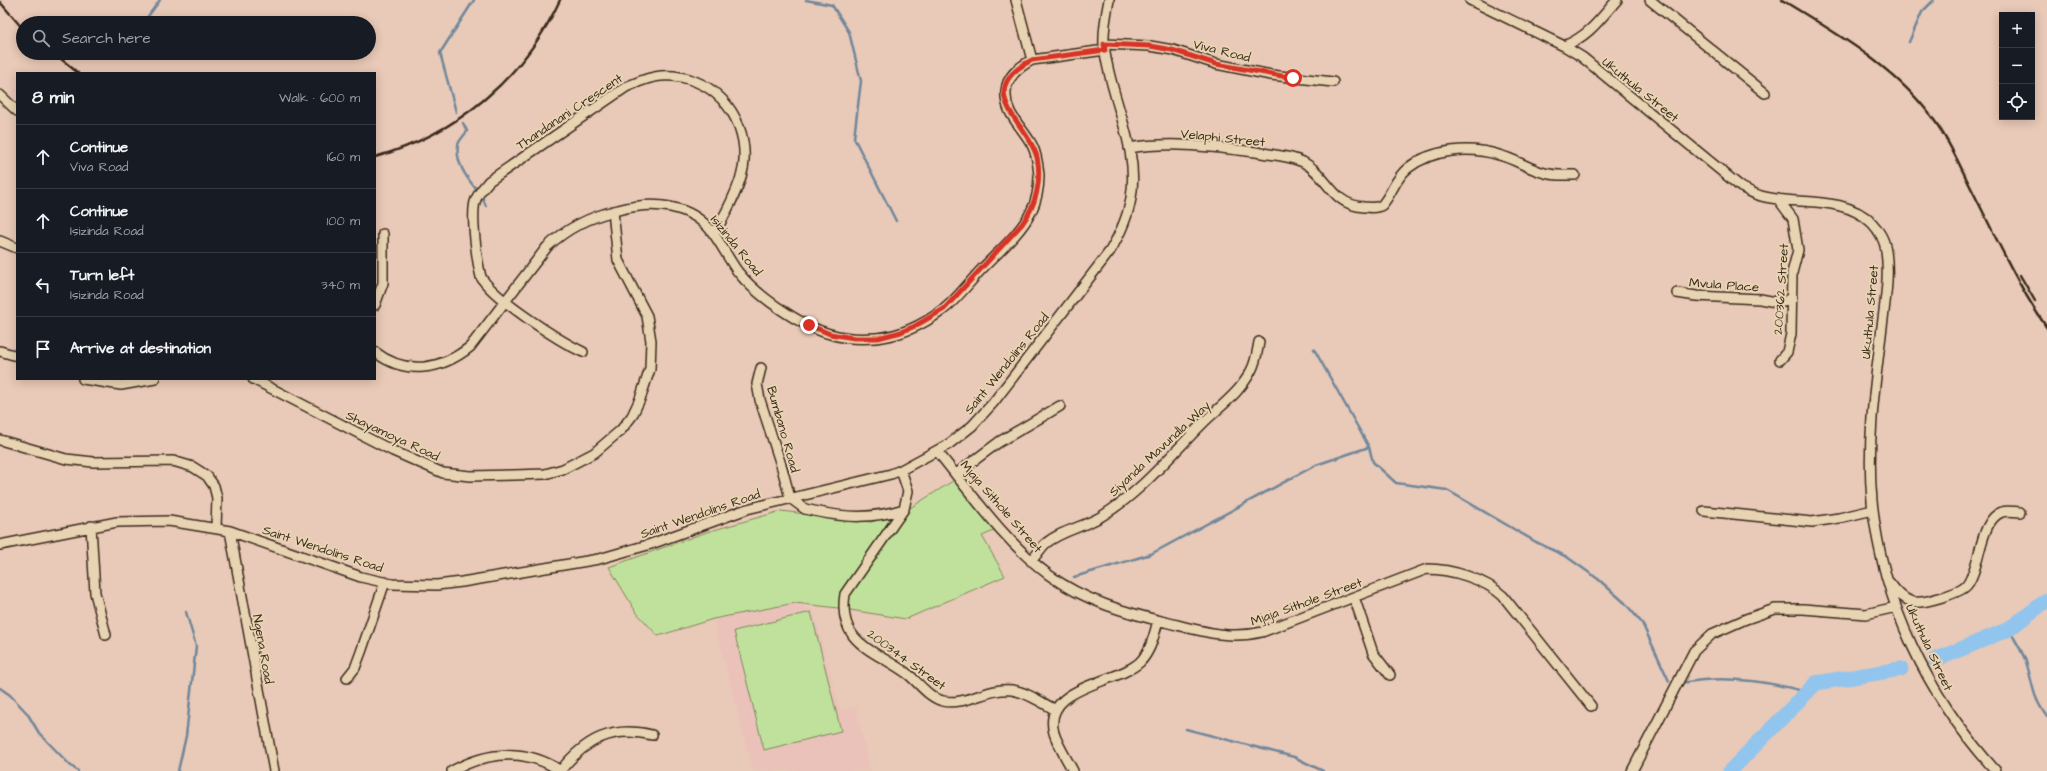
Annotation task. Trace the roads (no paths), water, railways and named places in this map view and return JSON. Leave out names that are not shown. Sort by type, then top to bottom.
[{"type":"street","points":[[1016,0],[1032,60]]},
{"type":"street","name":"Saint Wendolins Road","points":[[0,545],[91,526],[117,522],[154,520],[230,531],[361,577],[385,582],[417,585],[444,584],[599,559],[651,544],[747,509],[901,470],[937,451],[972,426],[993,403],[1110,251],[1127,217],[1132,196],[1132,174],[1129,148],[1104,47],[1104,22],[1109,0]]},
{"type":"street","name":"Ukuthula Street","points":[[1470,0],[1564,46],[1602,73],[1731,180],[1751,192],[1778,199],[1832,205],[1855,212],[1873,223],[1884,241],[1886,251],[1886,278],[1871,436],[1870,469],[1873,510],[1882,559],[1896,607],[1908,636],[1941,701],[1974,748],[1996,771]]},
{"type":"street","points":[[1564,46],[1579,40],[1590,32],[1617,0]]},
{"type":"street","points":[[1650,0],[1765,93]]},
{"type":"street","name":"Viva Road","points":[[1104,47],[1150,46],[1172,50],[1216,64],[1271,75],[1334,82]]},
{"type":"street","name":"Isizinda Road","points":[[376,353],[399,365],[409,367],[430,367],[458,356],[470,347],[547,247],[557,238],[570,229],[613,211],[638,205],[668,206],[697,218],[714,234],[738,272],[746,280],[791,315],[830,334],[854,338],[878,338],[901,332],[928,320],[944,309],[1010,238],[1031,213],[1039,177],[1036,157],[1031,144],[1007,108],[1006,90],[1011,75],[1032,60],[1104,47]]},
{"type":"street","name":"Thandanani Crescent","points":[[583,352],[565,344],[486,285],[480,271],[474,216],[475,202],[479,192],[489,182],[626,87],[643,80],[661,76],[683,77],[707,86],[720,96],[736,116],[744,144],[743,171],[731,201],[714,234]]},
{"type":"street","points":[[0,95],[16,110]]},
{"type":"street","name":"Velaphi Street","points":[[1129,148],[1161,145],[1199,145],[1291,157],[1314,170],[1348,205],[1378,208],[1385,202],[1399,176],[1414,164],[1430,155],[1451,151],[1480,151],[1499,154],[1545,174],[1575,175]]},
{"type":"street","name":"200362 Street","points":[[1778,199],[1796,225],[1798,250],[1792,273],[1790,340],[1787,352],[1780,360]]},
{"type":"street","name":"Shayamoya Road","points":[[254,380],[393,451],[443,472],[470,476],[537,474],[552,473],[569,466],[594,454],[622,430],[632,416],[640,399],[650,369],[651,341],[647,316],[637,294],[618,260],[613,211]]},
{"type":"street","points":[[376,302],[383,283],[383,234]]},
{"type":"street","points":[[0,241],[16,248]]},
{"type":"street","name":"Mvula Place","points":[[1677,293],[1696,296],[1760,299],[1776,302],[1784,302],[1792,297]]},
{"type":"street","name":"Siyanda Mavundla Way","points":[[1032,561],[1052,539],[1102,516],[1123,501],[1146,481],[1203,423],[1236,393],[1249,375],[1256,361],[1259,342]]},
{"type":"street","points":[[0,351],[16,356]]},
{"type":"street","name":"Bumbano Road","points":[[761,368],[757,384],[760,400],[790,498]]},
{"type":"street","points":[[89,380],[121,385],[149,380]]},
{"type":"street","points":[[956,474],[999,442],[1060,406]]},
{"type":"street","points":[[0,440],[66,460],[93,462],[173,461],[193,467],[207,476],[214,486],[217,498],[216,528]]},
{"type":"street","name":"Mjaja Sithole Street","points":[[937,451],[1014,544],[1049,576],[1093,600],[1158,620],[1215,635],[1247,635],[1262,632],[1427,569],[1447,570],[1492,586],[1503,596],[1591,706]]},
{"type":"street","name":"200344 Street","points":[[901,470],[908,491],[904,509],[845,594],[843,610],[849,629],[861,644],[902,670],[940,700],[966,699],[1011,690],[1022,693],[1056,710]]},
{"type":"street","points":[[790,498],[805,509],[865,517],[882,516],[904,509]]},
{"type":"street","points":[[1704,511],[1812,522],[1839,518],[1873,510]]},
{"type":"street","points":[[1888,580],[1899,593],[1912,602],[1920,602],[1962,590],[1972,577],[1983,535],[1997,514],[2003,511],[2020,512]]},
{"type":"street","points":[[91,526],[95,593],[106,635]]},
{"type":"street","name":"Ngena Road","points":[[230,531],[274,771]]},
{"type":"street","points":[[347,678],[355,668],[385,582]]},
{"type":"street","points":[[1354,597],[1373,653],[1390,675]]},
{"type":"street","points":[[1632,771],[1694,651],[1712,634],[1746,619],[1775,609],[1803,609],[1866,614],[1896,607]]},
{"type":"street","points":[[1073,771],[1054,733],[1053,721],[1056,710],[1062,701],[1071,694],[1126,671],[1140,662],[1150,649],[1158,620]]},
{"type":"street","points":[[452,771],[472,760],[492,755],[510,754],[528,757],[548,763],[561,771],[590,742],[598,737],[621,732],[641,732],[652,735]]},
{"type":"waterway","points":[[148,16],[160,0]]},
{"type":"waterway","points":[[456,112],[440,53],[474,0]]},
{"type":"waterway","points":[[806,0],[832,5],[849,32],[861,81],[854,138],[896,221]]},
{"type":"waterway","points":[[1909,42],[1922,12],[1934,0]]},
{"type":"waterway","points":[[463,123],[467,131],[458,145],[458,158],[466,176],[478,191]]},
{"type":"waterway","points":[[481,195],[486,206]]},
{"type":"waterway","points":[[1314,349],[1369,447],[1373,462],[1396,483],[1447,490],[1536,542],[1567,557],[1598,579],[1625,603],[1642,623],[1669,681]]},
{"type":"waterway","points":[[1074,577],[1151,554],[1316,465],[1369,447]]},
{"type":"waterway","points":[[1935,660],[2009,629],[2047,600]]},
{"type":"waterway","points":[[178,771],[186,736],[196,646],[186,612]]},
{"type":"waterway","points":[[2009,629],[2024,656],[2034,692],[2042,710],[2047,717]]},
{"type":"waterway","points":[[1730,771],[1816,683],[1901,669]]},
{"type":"waterway","points":[[1681,683],[1712,679],[1744,680],[1807,692]]},
{"type":"waterway","points":[[0,688],[10,695],[27,713],[39,733],[70,765],[78,771]]},
{"type":"waterway","points":[[1186,729],[1294,757],[1323,771]]},
{"type":"railway","points":[[376,157],[405,147],[434,134],[461,118],[485,99],[508,77],[528,54],[545,28],[560,0]]},
{"type":"railway","points":[[1782,0],[1864,52],[1883,67],[1919,101],[1934,120],[1949,144],[2025,294],[2047,328]]},
{"type":"railway","points":[[0,2],[16,21]]},
{"type":"railway","points":[[62,60],[77,72]]},
{"type":"railway","points":[[2020,275],[2035,301]]}]
